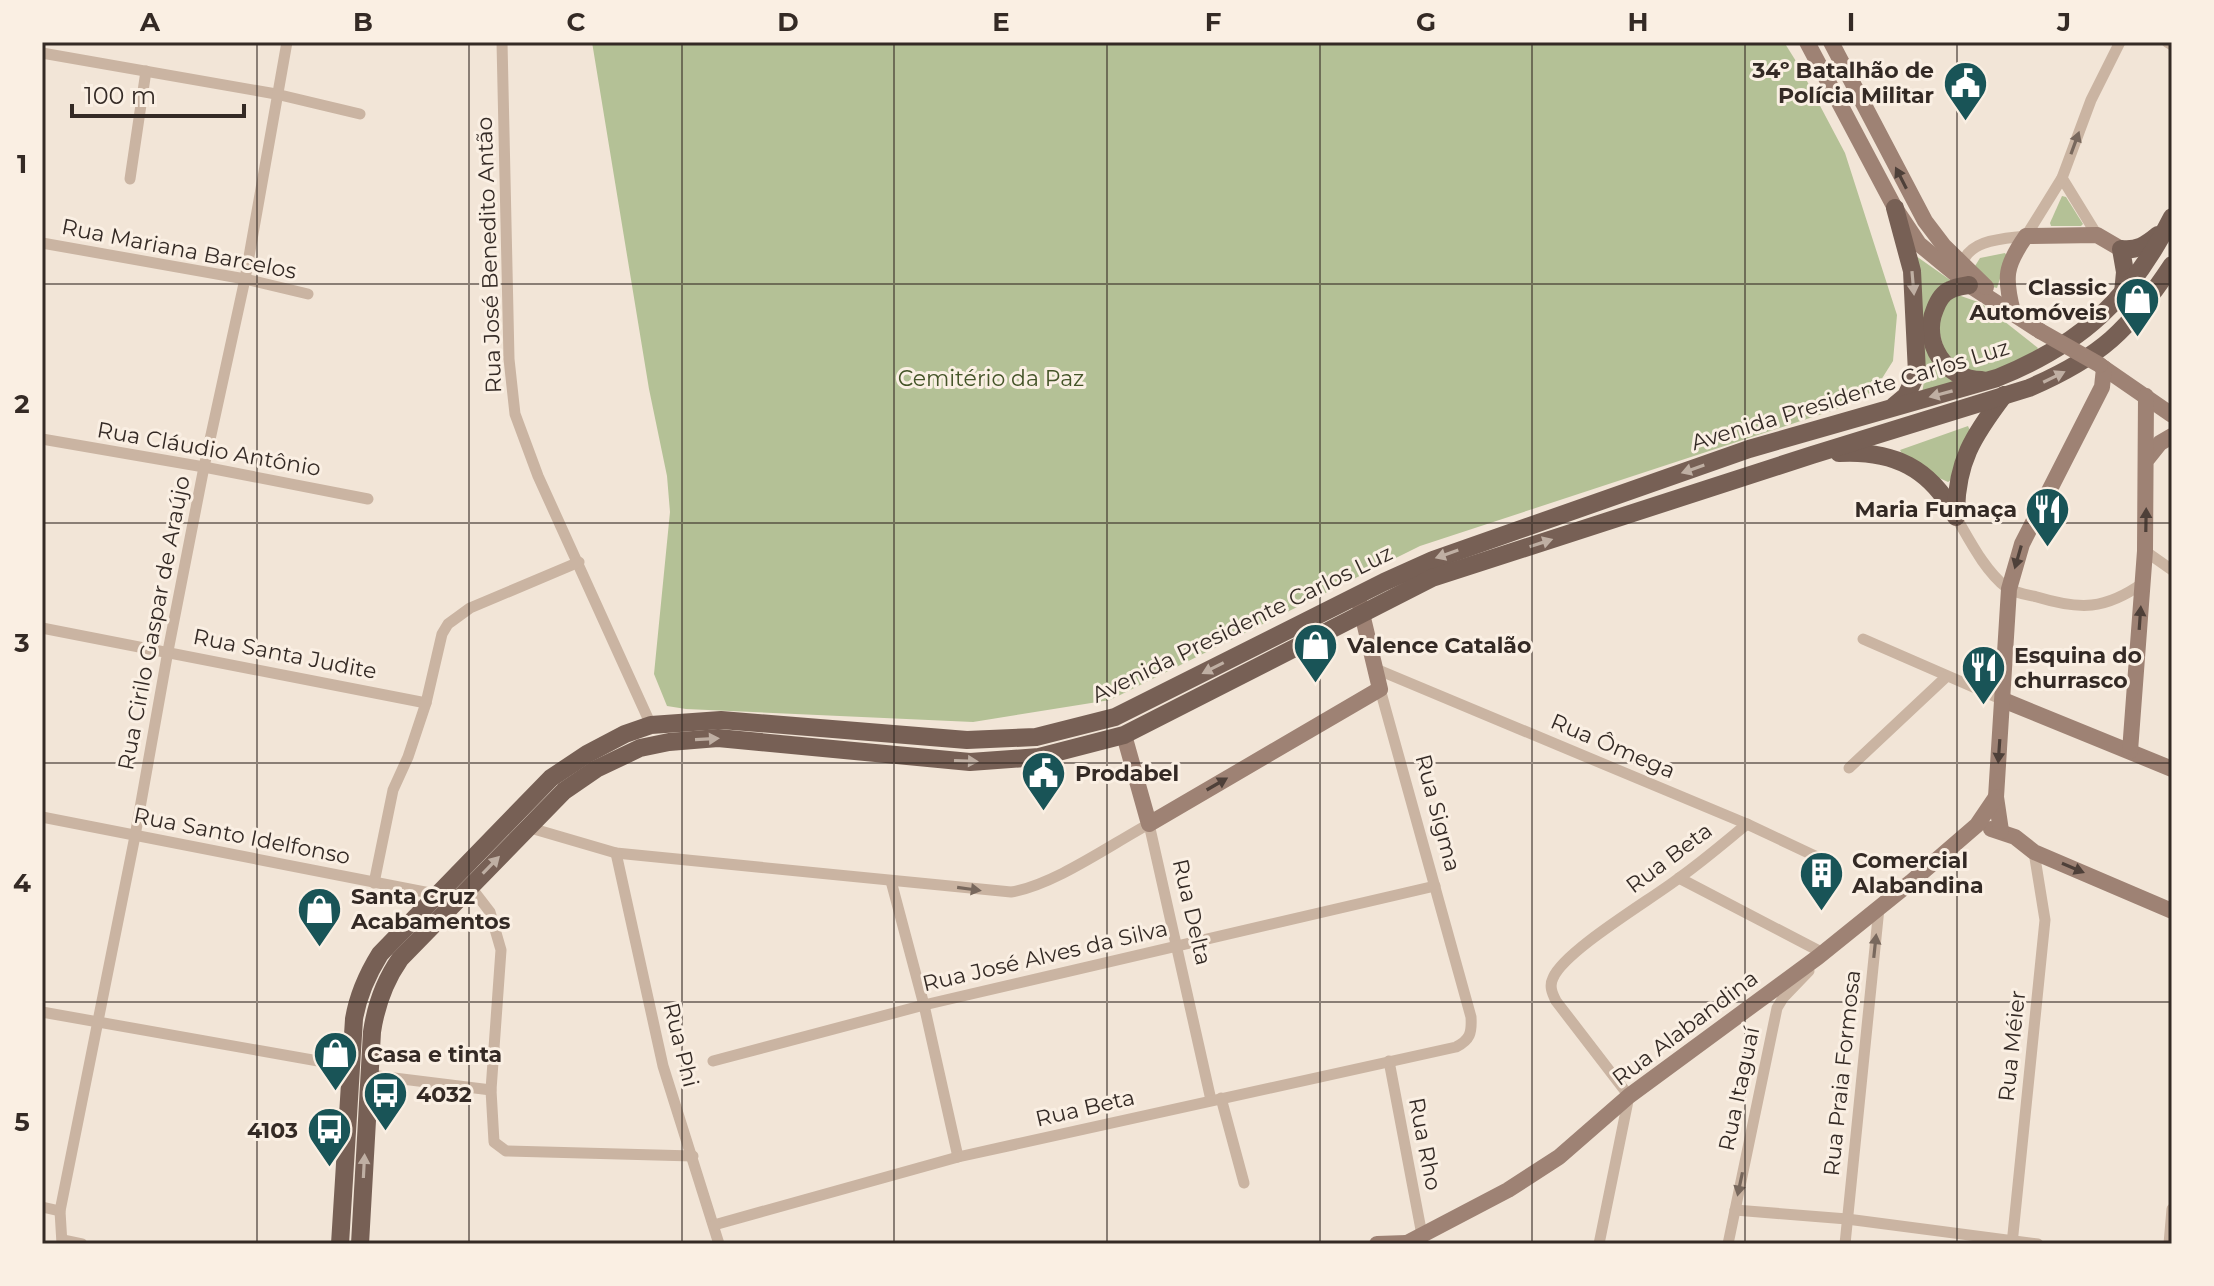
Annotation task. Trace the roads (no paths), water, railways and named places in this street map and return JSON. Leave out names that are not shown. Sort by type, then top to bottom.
[{"type":"main road","points":[[1892,407],[1906,396],[1917,373],[1912,271],[1895,208]]},
{"type":"main road","points":[[2123,294],[2125,272],[2121,249],[2145,247],[2169,223]]},
{"type":"main road","name":"Avenida Presidente Carlos Luz","points":[[340,1244],[357,999],[371,967],[435,894],[551,778],[587,754],[625,734],[651,725],[721,720],[967,740],[1036,737],[1115,717],[1360,604],[1812,455],[2000,387],[2085,331],[2123,294],[2169,223]]},
{"type":"main road","name":"Avenida Presidente Carlos Luz","points":[[360,1244],[375,1011],[390,975],[400,959],[527,827],[564,791],[596,769],[640,748],[718,738],[970,762],[1039,757],[1124,735],[1433,560],[1749,449],[1892,407],[2058,375],[2100,352],[2135,316],[2172,265]]},
{"type":"main road","points":[[1956,517],[1961,466],[2000,387],[1957,373],[1946,365],[1934,349],[1930,329],[1936,304],[1951,289],[1969,285]]},
{"type":"main road","points":[[1812,455],[1857,452],[1892,457],[1913,467],[1928,479],[1956,517]]},
{"type":"street","name":"Rua Cirilo Gaspar de Araújo","points":[[62,1242],[60,1211],[204,467],[245,279],[287,42]]},
{"type":"street","name":"Rua José Benedito Antão","points":[[502,42],[509,359],[515,414],[538,476],[651,725]]},
{"type":"street","points":[[1807,42],[1895,208],[1919,244],[1969,285],[2102,367],[2172,415]]},
{"type":"street","points":[[1831,42],[1925,221],[1962,264],[2013,312]]},
{"type":"street","points":[[2013,312],[2005,282],[2012,256],[2062,178],[2091,100],[2120,42]]},
{"type":"street","points":[[2167,42],[2172,45]]},
{"type":"street","points":[[42,53],[276,94],[360,114]]},
{"type":"street","points":[[130,179],[146,71]]},
{"type":"street","points":[[2062,178],[2097,235],[2121,249]]},
{"type":"street","points":[[1962,264],[1965,253],[1973,247],[2001,239],[2097,235]]},
{"type":"street","name":"Rua Mariana Barcelos","points":[[42,243],[245,279],[308,294]]},
{"type":"street","points":[[2001,831],[1996,797],[2009,589],[2022,544],[2102,387],[2102,367]]},
{"type":"street","points":[[2102,387],[2123,381]]},
{"type":"street","points":[[2130,751],[2145,551],[2146,396]]},
{"type":"street","points":[[2148,458],[2160,443],[2172,436]]},
{"type":"street","name":"Rua Cláudio Antônio","points":[[42,439],[368,499]]},
{"type":"street","points":[[1956,517],[1987,566],[2009,589],[2079,606],[2110,602],[2143,583]]},
{"type":"street","points":[[2145,551],[2172,570]]},
{"type":"street","points":[[374,883],[393,790],[426,703],[442,634],[448,624],[458,614],[579,562]]},
{"type":"street","name":"Rua Sigma","points":[[1360,604],[1380,689],[1471,1017],[1472,1032],[1466,1042]]},
{"type":"street","name":"Rua Santa Judite","points":[[42,628],[426,703]]},
{"type":"street","points":[[1868,641],[1946,677],[2172,769]]},
{"type":"street","name":"Rua Ômega","points":[[1376,669],[1747,824],[1832,864]]},
{"type":"street","points":[[1849,768],[1946,677]]},
{"type":"street","points":[[527,827],[616,853],[987,892],[1029,889],[1149,824],[1380,689]]},
{"type":"street","name":"Rua Delta","points":[[1124,735],[1149,824],[1216,1099],[1244,1183]]},
{"type":"street","name":"Rua Alabandina","points":[[1411,1240],[1508,1190],[1559,1157],[1629,1096],[1820,955],[1879,907],[1977,825],[1996,797]]},
{"type":"street","name":"Rua Santo Idelfonso","points":[[42,817],[435,894]]},
{"type":"street","name":"Rua Beta","points":[[1629,1096],[1567,1018],[1551,991],[1551,981],[1575,954],[1747,824]]},
{"type":"street","points":[[1977,825],[2015,837],[2034,852],[2172,911]]},
{"type":"street","name":"Rua Méier","points":[[2012,1243],[2045,920],[2034,852]]},
{"type":"street","name":"Rua Phi","points":[[616,853],[663,1066],[719,1244]]},
{"type":"street","points":[[1679,878],[1820,955]]},
{"type":"street","points":[[891,881],[924,1005],[958,1157]]},
{"type":"street","points":[[470,886],[490,912],[501,950],[491,1090],[494,1142],[506,1151],[693,1156]]},
{"type":"street","name":"Rua José Alves da Silva","points":[[713,1061],[924,1005],[1435,886]]},
{"type":"street","name":"Rua Praia Formosa","points":[[1845,1244],[1879,907]]},
{"type":"street","name":"Rua Itaguaí","points":[[1728,1244],[1777,1008],[1820,955]]},
{"type":"street","points":[[42,1012],[352,1067]]},
{"type":"street","name":"Rua Beta","points":[[714,1225],[958,1157],[1456,1047],[1466,1042]]},
{"type":"street","name":"Rua Rho","points":[[1389,1061],[1411,1240]]},
{"type":"street","points":[[370,1075],[491,1090]]},
{"type":"street","points":[[1599,1244],[1629,1096]]},
{"type":"street","points":[[42,1207],[60,1211]]},
{"type":"street","points":[[2169,1244],[2172,1209]]},
{"type":"street","points":[[1735,1210],[1847,1219],[2038,1244]]},
{"type":"street","points":[[1377,1244],[1411,1240]]},
{"type":"street","points":[[62,1242],[82,1244]]},
{"type":"place","name":"34º Batalhão de Polícia Militar","points":[[1965,122]]},
{"type":"place","name":"Classic Automóveis","points":[[2138,339]]},
{"type":"place","name":"Maria Fumaça","points":[[2048,548]]},
{"type":"place","name":"Valence Catalão","points":[[1316,684]]},
{"type":"place","name":"Esquina do churrasco","points":[[1983,707]]},
{"type":"place","name":"Prodabel","points":[[1044,812]]},
{"type":"place","name":"Comercial Alabandina","points":[[1821,912]]},
{"type":"place","name":"Santa Cruz Acabamentos","points":[[320,948]]},
{"type":"place","name":"Casa e tinta","points":[[336,1093]]},
{"type":"place","name":"4032","points":[[385,1133]]},
{"type":"place","name":"4103","points":[[329,1169]]},
{"type":"park label","name":"Cemitério da Paz","points":[[991,378]]}]
